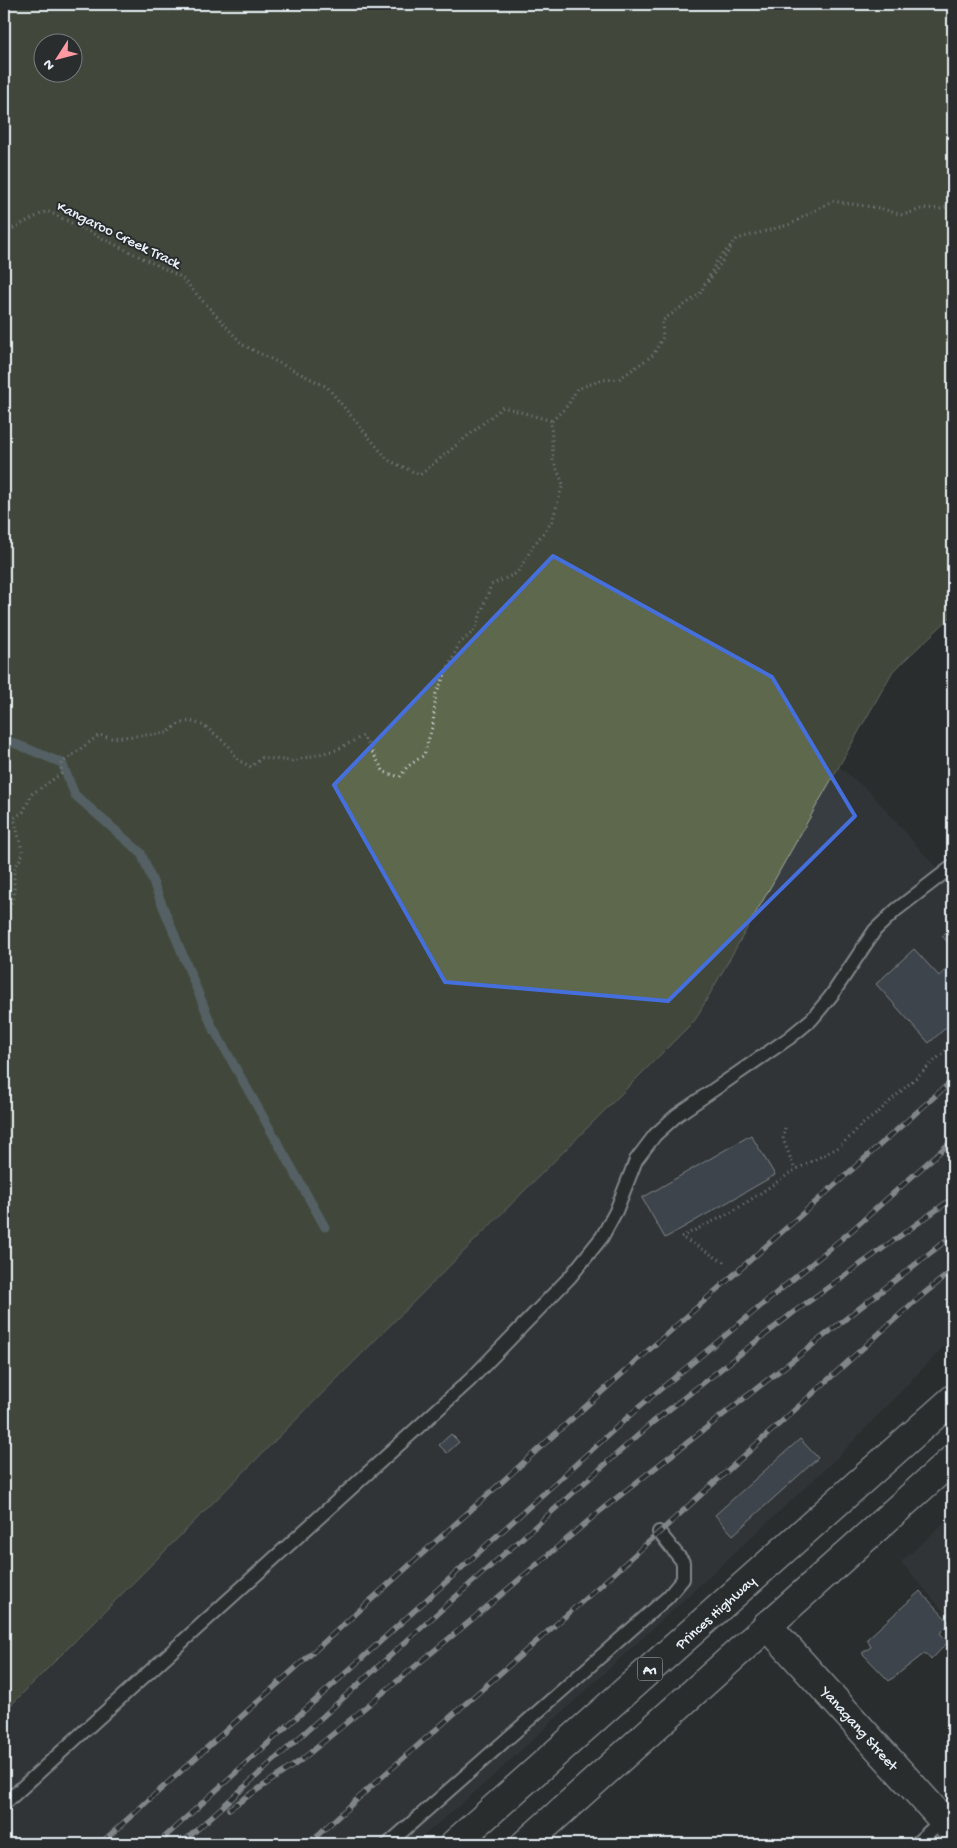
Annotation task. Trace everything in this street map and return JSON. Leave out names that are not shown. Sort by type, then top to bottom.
[{"type":"main road","points":[[847,1494],[953,1378]]},
{"type":"main road","name":"Princes Highway","points":[[454,1844],[953,1399]]},
{"type":"main road","points":[[525,1844],[953,1459]]},
{"type":"main road","name":"Yanagang Street","points":[[767,1625],[950,1820]]},
{"type":"lane","points":[[4,1804],[470,1380],[570,1277],[602,1237],[616,1211],[636,1160],[655,1135],[677,1115],[789,1038],[812,1019],[831,996],[875,930],[896,910],[953,866]]},
{"type":"lane","points":[[388,1844],[668,1597],[682,1579],[683,1562],[659,1532]]},
{"type":"lane","points":[[916,1844],[950,1820]]},
{"type":"path","points":[[4,922],[14,895],[14,870],[23,854],[14,818],[23,812],[32,794],[61,774],[62,763],[99,736],[111,738],[167,733],[179,724],[190,722],[205,726],[228,746],[238,760],[251,766],[262,758],[292,761],[336,750],[363,736],[384,772],[400,777],[407,767],[424,755],[433,724],[436,694],[459,644],[475,630],[491,585],[517,573],[534,545],[552,522],[563,484],[553,460],[551,422],[568,405],[577,389],[602,380],[619,379],[653,355],[663,337],[662,321],[700,294],[737,239],[791,224],[832,201],[879,208],[903,214],[924,208],[940,209],[953,205]]},
{"type":"path","name":"Kangaroo Creek Track","points":[[4,233],[47,211],[181,277],[243,345],[327,387],[388,460],[420,475],[503,407],[551,422]]},
{"type":"path","points":[[4,928],[7,938],[4,956]]},
{"type":"path","points":[[724,1262],[681,1237],[732,1212],[795,1170],[838,1148],[860,1126],[875,1115],[953,1044]]},
{"type":"path","points":[[785,1128],[783,1139],[795,1170]]},
{"type":"highlighted area","points":[[553,556],[772,677],[855,816],[668,1001],[445,982],[334,785]]},
{"type":"shaded area","points":[[839,767],[871,793],[951,885],[953,883],[953,1337],[838,1457],[489,1780],[414,1844],[4,1844],[4,1712],[695,1020]]},
{"type":"shaded area","points":[[953,1515],[953,1622],[901,1562]]},
{"type":"green space","points":[[4,4],[953,4],[953,615],[893,671],[695,1020],[4,1712]]},
{"type":"building","points":[[953,925],[953,948],[942,936]]},
{"type":"building","points":[[914,949],[939,976],[953,963],[953,1021],[929,1043],[876,984]]},
{"type":"building","points":[[751,1135],[775,1175],[665,1238],[642,1198]]},
{"type":"building","points":[[451,1434],[459,1442],[447,1453],[439,1445]]},
{"type":"building","points":[[800,1439],[818,1458],[733,1535],[715,1515]]},
{"type":"building","points":[[920,1591],[950,1623],[940,1633],[948,1642],[931,1660],[925,1653],[889,1681],[862,1653],[871,1647],[867,1639]]},
{"type":"waterway","points":[[4,739],[62,763],[75,795],[141,853],[212,1026],[325,1227]]},
{"type":"railway","points":[[100,1844],[614,1381],[953,1080]]},
{"type":"railway","points":[[157,1844],[639,1407],[851,1231],[953,1140]]},
{"type":"railway","points":[[181,1844],[653,1422],[794,1312],[953,1198]]},
{"type":"railway","points":[[229,1809],[300,1761],[600,1511],[953,1235]]},
{"type":"railway","points":[[308,1844],[610,1577],[915,1301],[953,1270]]}]
